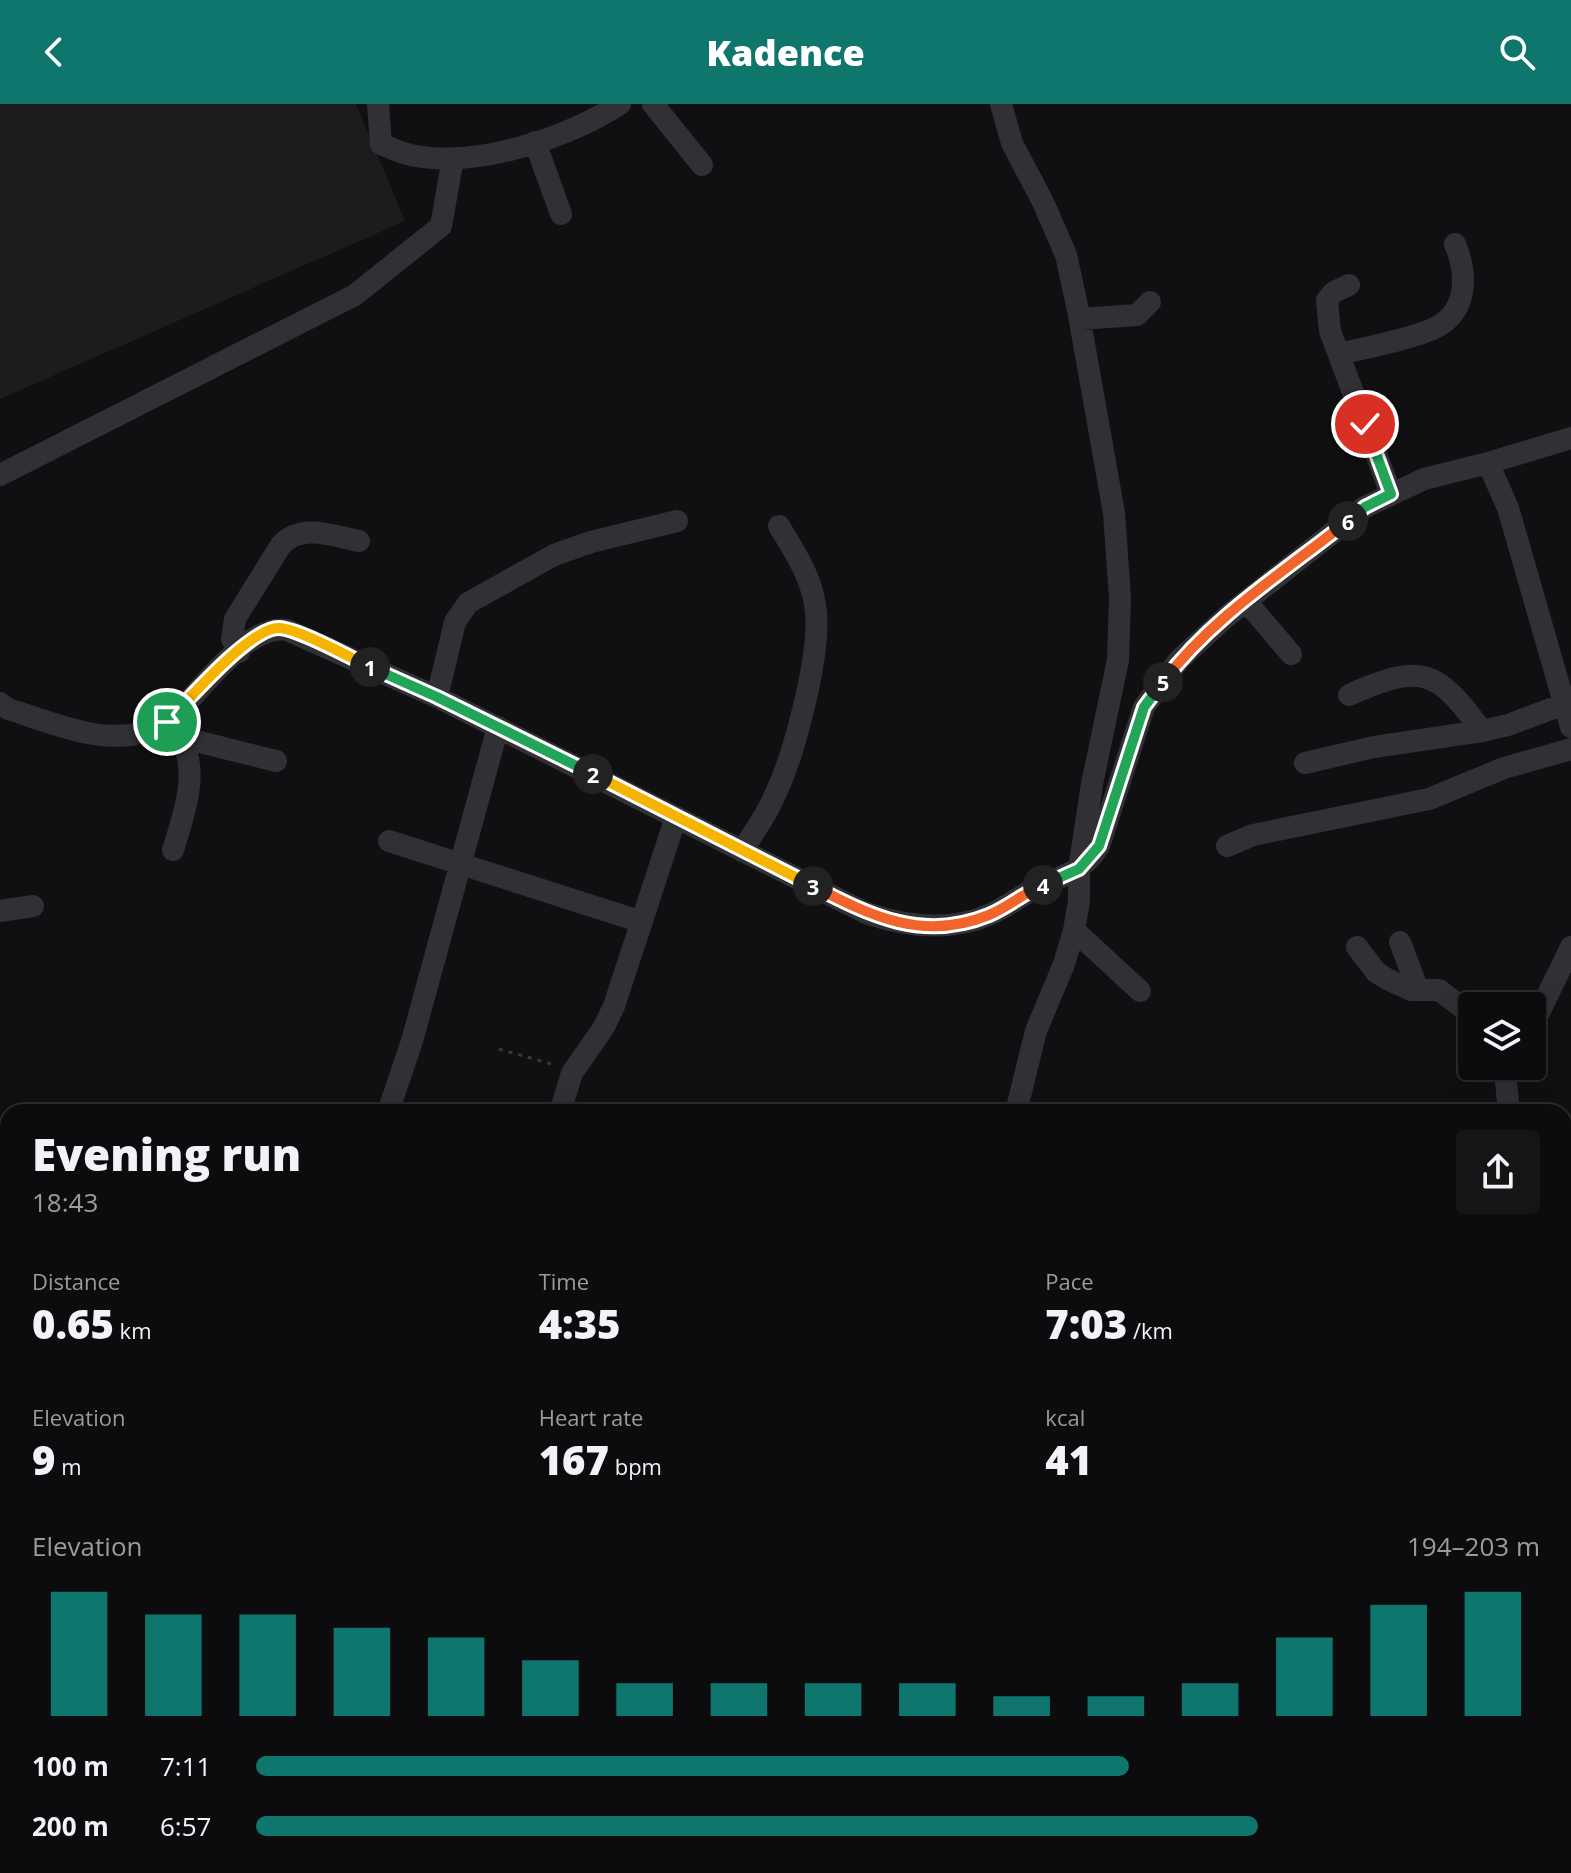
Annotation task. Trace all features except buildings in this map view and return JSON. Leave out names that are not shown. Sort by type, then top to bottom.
[{"type":"street","points":[[378,104],[381,144],[411,155],[453,158],[499,152],[535,142],[569,130],[620,104]]},
{"type":"street","points":[[653,104],[702,165]]},
{"type":"street","points":[[1001,104],[1012,143],[1066,255],[1114,513],[1120,598],[1118,660],[1092,784],[1079,869],[1079,901],[1074,930],[1064,964],[1036,1031],[1018,1104]]},
{"type":"street","points":[[535,142],[561,214]]},
{"type":"street","points":[[0,475],[355,295],[441,226],[453,158]]},
{"type":"street","points":[[1339,354],[1442,324],[1460,303],[1464,281],[1462,260],[1455,244]]},
{"type":"street","points":[[1349,285],[1334,292],[1327,300],[1330,331],[1391,494]]},
{"type":"street","points":[[1080,319],[1137,315],[1150,302]]},
{"type":"street","points":[[171,731],[239,652],[261,633],[273,629],[287,630],[437,697],[866,913],[918,926],[947,925],[977,919],[1079,869],[1099,846],[1144,707],[1179,660],[1246,601],[1365,507],[1424,479],[1571,438]]},
{"type":"street","points":[[1488,463],[1508,508],[1571,727]]},
{"type":"street","points":[[437,697],[455,622],[468,603],[554,555],[591,542],[677,521]]},
{"type":"street","points":[[742,851],[773,800],[785,770],[811,672],[816,636],[815,605],[811,591],[802,565],[779,526]]},
{"type":"street","points":[[239,652],[232,639],[235,619],[288,538],[310,532],[359,541]]},
{"type":"street","points":[[1246,601],[1291,654]]},
{"type":"street","points":[[1349,695],[1398,675],[1419,676],[1438,682],[1454,694],[1482,731]]},
{"type":"street","points":[[0,703],[8,709],[69,728],[107,735],[171,731],[276,761]]},
{"type":"street","points":[[1305,763],[1374,747],[1482,731],[1508,725],[1564,704]]},
{"type":"street","points":[[391,1104],[412,1041],[498,727]]},
{"type":"street","points":[[171,731],[190,761],[185,812],[173,850]]},
{"type":"street","points":[[1227,846],[1253,835],[1429,799],[1504,768],[1571,749]]},
{"type":"street","points":[[563,1104],[574,1070],[598,1037],[614,1006],[676,817]]},
{"type":"street","points":[[389,841],[642,922]]},
{"type":"street","points":[[0,911],[33,906]]},
{"type":"street","points":[[1074,930],[1140,991]]},
{"type":"street","points":[[1400,942],[1418,990]]},
{"type":"street","points":[[1357,947],[1376,972],[1400,987],[1444,992],[1458,1004]]},
{"type":"street","points":[[1546,998],[1571,947]]},
{"type":"street","points":[[1505,1104],[1507,1080]]},
{"type":"path","points":[[499,1049],[574,1070]]},
{"type":"shaded area","points":[[0,104],[356,104],[405,221],[0,399]]},
{"type":"route","points":[[167,722],[209,678],[256,636],[281,628],[437,697],[866,913],[918,926],[962,923],[994,913],[1087,863],[1099,846],[1144,707],[1179,660],[1226,617],[1365,507],[1391,494],[1365,424]]}]
